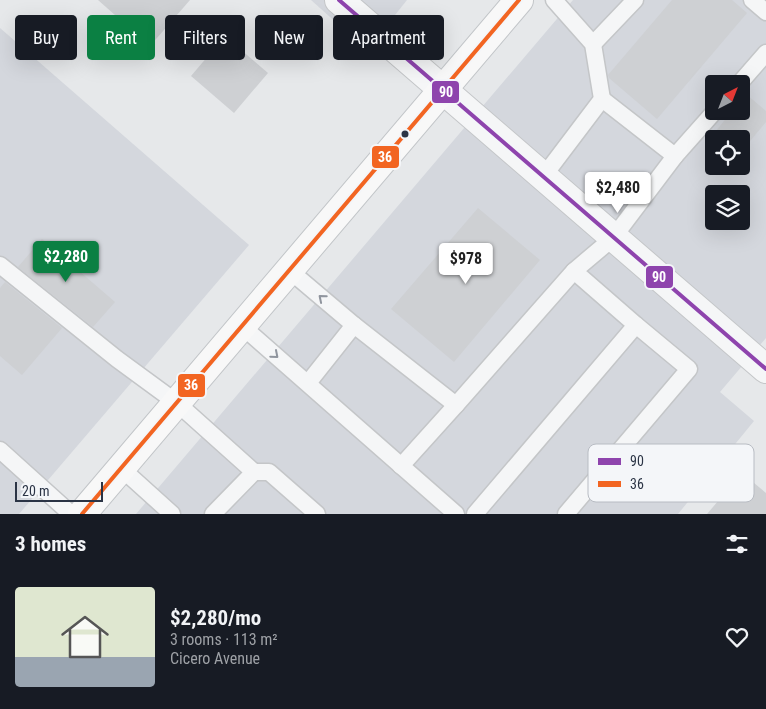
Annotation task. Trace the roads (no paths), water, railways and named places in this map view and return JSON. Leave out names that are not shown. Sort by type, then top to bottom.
[{"type":"main road","points":[[82,514],[519,0]]},
{"type":"street","points":[[339,0],[442,91],[766,369]]},
{"type":"lane","points":[[554,0],[593,44],[602,99],[675,156]]},
{"type":"lane","points":[[593,44],[634,0]]},
{"type":"lane","points":[[752,0],[766,12]]},
{"type":"lane","points":[[747,75],[766,53]]},
{"type":"lane","points":[[543,177],[602,99]]},
{"type":"lane","points":[[401,466],[574,271],[613,238],[675,156],[707,120]]},
{"type":"lane","points":[[0,265],[117,359],[177,403],[254,472],[269,472],[317,514]]},
{"type":"lane","points":[[289,270],[354,325],[456,405]]},
{"type":"lane","points":[[574,271],[689,369],[625,444]]},
{"type":"lane","points":[[475,514],[636,324]]},
{"type":"lane","points":[[308,383],[354,325]]},
{"type":"lane","points":[[242,326],[456,514]]},
{"type":"lane","points":[[0,450],[72,514]]},
{"type":"lane","points":[[121,468],[172,514]]},
{"type":"lane","points":[[213,514],[254,472]]},
{"type":"lane","points":[[566,514],[588,488]]}]
